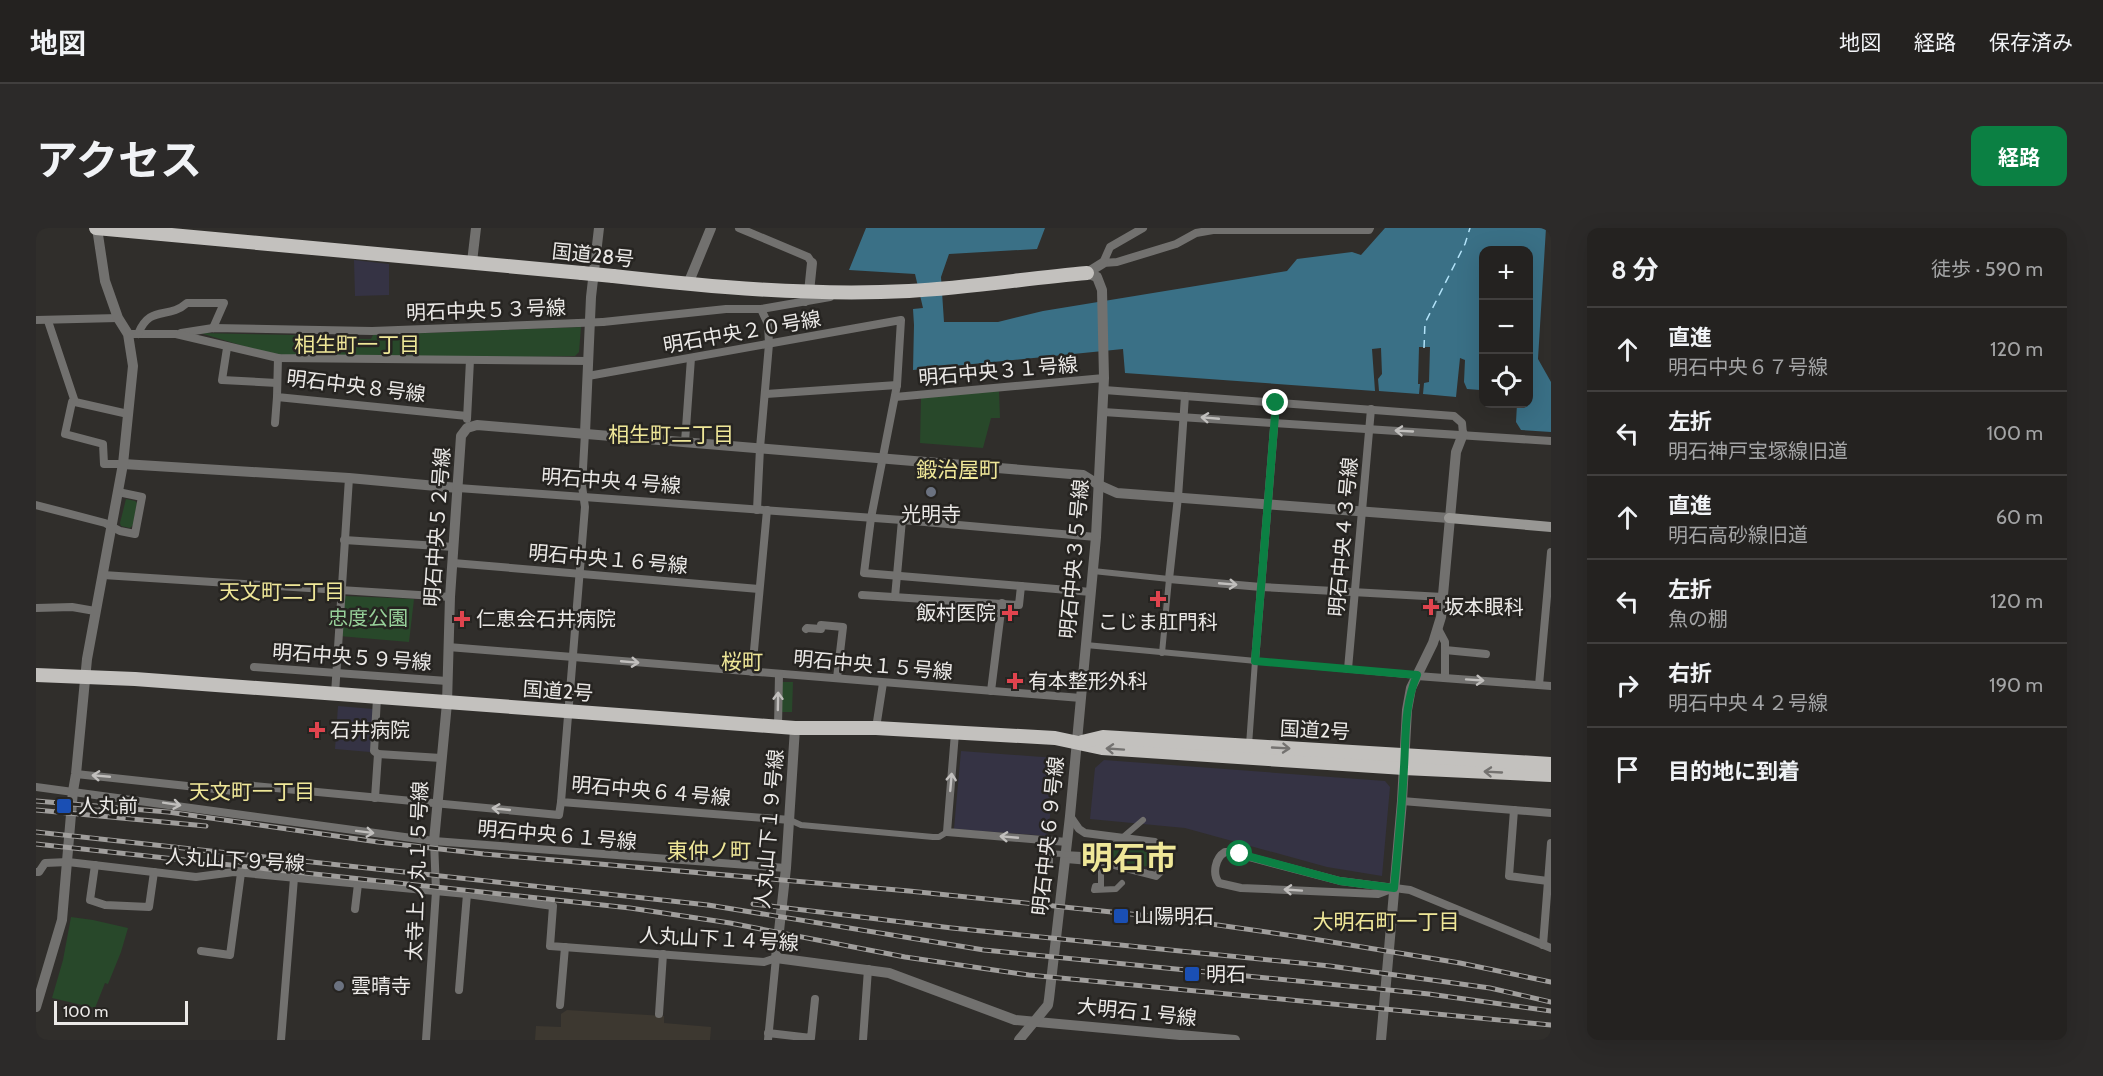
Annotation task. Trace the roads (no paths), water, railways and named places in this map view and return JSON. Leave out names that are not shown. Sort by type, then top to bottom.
[{"type":"highway","name":"国道28号","points":[[96,228],[472,262],[807,297],[864,292],[952,289],[1087,273]]},
{"type":"highway","name":"国道2号","points":[[36,675],[335,694],[778,727],[876,728],[1055,738],[1102,748],[1405,761],[1551,764]]},
{"type":"highway","name":"国道2号","points":[[1077,743],[1103,737],[1248,746],[1551,775]]},
{"type":"main road","points":[[1449,518],[1551,527]]},
{"type":"street","points":[[36,1007],[62,920],[73,790],[86,677],[95,610],[123,464],[133,366],[133,334],[118,318],[105,282],[96,228]]},
{"type":"street","points":[[472,262],[476,228]]},
{"type":"street","points":[[585,433],[591,297],[599,228]]},
{"type":"street","points":[[688,284],[711,228]]},
{"type":"street","points":[[739,228],[808,257],[812,263],[807,297]]},
{"type":"street","points":[[1103,263],[1110,247],[1143,228]]},
{"type":"street","points":[[1087,273],[1103,263],[1117,262],[1176,244],[1196,233],[1214,230],[1355,231],[1370,228]]},
{"type":"street","name":"明石中央３５号線","points":[[1077,743],[1096,537],[1104,390],[1102,290],[1097,278],[1087,273]]},
{"type":"street","name":"明石中央５３号線","points":[[176,334],[213,328],[372,331],[603,322],[726,309],[761,309],[807,297]]},
{"type":"street","points":[[133,334],[153,314],[178,311],[187,303],[224,303],[213,328]]},
{"type":"street","points":[[757,510],[769,344],[768,324],[761,309]]},
{"type":"street","points":[[36,320],[118,318]]},
{"type":"street","name":"明石中央２０号線","points":[[588,376],[901,320],[897,385]]},
{"type":"street","points":[[48,321],[75,402]]},
{"type":"street","points":[[133,334],[176,334],[227,348],[278,358],[589,361]]},
{"type":"street","points":[[227,348],[222,380],[277,383]]},
{"type":"street","name":"明石中央８号線","points":[[278,358],[277,397],[467,416]]},
{"type":"street","points":[[685,442],[691,358]]},
{"type":"street","points":[[467,428],[470,360]]},
{"type":"street","name":"明石中央３１号線","points":[[895,397],[1104,378]]},
{"type":"street","points":[[766,394],[897,385],[864,573],[1091,592]]},
{"type":"street","points":[[1104,390],[1454,416],[1462,423],[1463,434],[1456,452],[1438,629],[1411,688],[1407,710],[1402,801],[1381,1040]]},
{"type":"street","points":[[1162,653],[1178,497],[1185,396]]},
{"type":"street","points":[[275,423],[277,397]]},
{"type":"street","points":[[75,402],[72,402],[65,434],[103,444],[104,464],[123,464]]},
{"type":"street","points":[[75,402],[128,414]]},
{"type":"street","points":[[1248,746],[1276,403]]},
{"type":"street","name":"明石中央４３号線","points":[[1348,669],[1371,409]]},
{"type":"street","points":[[1103,411],[1551,441]]},
{"type":"street","name":"明石中央５２号線","points":[[447,703],[450,597],[462,436],[467,428],[477,425],[1083,475],[1117,493],[1449,518]]},
{"type":"street","name":"明石中央６４号線","points":[[585,433],[582,486],[585,507],[561,802],[790,820]]},
{"type":"street","name":"明石中央４号線","points":[[123,464],[349,478],[1096,537]]},
{"type":"street","points":[[335,694],[349,478]]},
{"type":"street","points":[[36,505],[135,534],[142,497],[118,492]]},
{"type":"street","points":[[752,672],[767,510]]},
{"type":"street","points":[[895,597],[902,520]]},
{"type":"street","points":[[344,540],[454,547]]},
{"type":"street","points":[[1539,685],[1551,552]]},
{"type":"street","name":"明石中央１６号線","points":[[453,563],[759,589]]},
{"type":"street","points":[[1093,571],[1262,587],[1443,597]]},
{"type":"street","points":[[103,575],[450,597]]},
{"type":"street","points":[[862,595],[1019,605],[1021,586]]},
{"type":"street","points":[[991,691],[1002,603]]},
{"type":"street","points":[[36,608],[72,607],[95,610]]},
{"type":"street","points":[[807,629],[821,629],[821,625],[843,627],[837,678]]},
{"type":"street","points":[[1438,629],[1445,642],[1445,678]]},
{"type":"street","points":[[1086,645],[1551,686]]},
{"type":"street","name":"明石中央１５号線","points":[[448,647],[1081,698]]},
{"type":"street","points":[[1445,650],[1486,654]]},
{"type":"street","name":"明石中央５９号線","points":[[254,667],[447,681]]},
{"type":"street","points":[[778,727],[779,674]]},
{"type":"street","points":[[876,728],[883,683]]},
{"type":"street","points":[[377,698],[374,751],[378,754],[441,758]]},
{"type":"street","name":"太寺上ノ丸１５号線","points":[[426,1040],[436,891],[434,841],[447,703]]},
{"type":"street","name":"人丸山下１９号線","points":[[768,1036],[786,868],[795,728]]},
{"type":"street","points":[[947,832],[955,733]]},
{"type":"street","name":"明石中央６９号線","points":[[1019,1040],[1048,1005],[1066,859],[1077,743]]},
{"type":"street","points":[[375,798],[378,754]]},
{"type":"street","points":[[76,774],[559,815],[561,802]]},
{"type":"street","name":"明石中央６１号線","points":[[36,787],[73,790],[241,816],[434,841],[786,868]]},
{"type":"street","points":[[1402,801],[1551,813]]},
{"type":"street","points":[[1514,810],[1509,876],[1548,880]]},
{"type":"street","points":[[1066,859],[1102,862],[1156,876],[1161,871],[1161,849],[1155,842],[1086,833],[1079,829],[1070,816]]},
{"type":"street","points":[[790,820],[801,825],[939,837],[947,832],[1067,842]]},
{"type":"street","points":[[1050,866],[1047,853],[1101,856],[1143,820]]},
{"type":"street","points":[[1394,888],[1378,894],[1224,885],[1216,880],[1218,858],[1225,852],[1240,854],[1340,881],[1410,890],[1547,947],[1551,843]]},
{"type":"street","points":[[1101,856],[1101,886],[1095,886],[1095,890],[1116,889],[1122,883]]},
{"type":"street","points":[[37,875],[45,863],[68,862]]},
{"type":"street","name":"人丸山下９号線","points":[[68,862],[196,877],[241,873],[436,891]]},
{"type":"street","points":[[95,865],[90,900],[105,904],[149,907],[154,872]]},
{"type":"street","points":[[201,951],[230,954],[241,873]]},
{"type":"street","points":[[1313,891],[1322,882],[1318,875]]},
{"type":"street","points":[[281,1040],[294,878]]},
{"type":"street","points":[[355,909],[357,884]]},
{"type":"street","points":[[436,891],[553,906],[550,946],[565,947],[560,1005]]},
{"type":"street","points":[[459,990],[467,894]]},
{"type":"street","name":"人丸山下１４号線","points":[[565,947],[764,962],[776,958],[868,969],[890,973],[1015,1020],[1035,1021]]},
{"type":"street","points":[[659,1014],[663,954]]},
{"type":"street","points":[[863,1040],[868,969]]},
{"type":"street","points":[[768,1036],[811,1038],[814,999]]},
{"type":"street","name":"大明石１号線","points":[[1035,1021],[1235,1040]]},
{"type":"water","points":[[866,228],[1045,228],[1037,249],[949,254],[941,277],[944,322],[998,322],[1043,311],[1287,271],[1297,259],[1352,252],[1361,255],[1385,228],[1546,228],[1538,359],[1551,382],[1551,432],[1521,430],[1516,422],[1517,408],[1533,408],[1533,246],[1479,246],[1479,390],[1467,389],[1464,382],[1465,360],[1460,358],[1456,397],[1423,394],[1424,383],[1429,382],[1430,347],[1419,347],[1419,394],[1379,391],[1378,379],[1382,374],[1381,348],[1372,349],[1375,391],[1125,373],[1123,349],[913,370],[913,309],[923,308],[915,274],[849,270]]},
{"type":"railway","points":[[36,801],[168,812],[378,842],[484,854],[909,891],[1169,918],[1460,963],[1551,982]]},
{"type":"railway","points":[[36,810],[206,826]]},
{"type":"railway","points":[[36,832],[708,905],[984,950],[1429,994],[1551,1011]]},
{"type":"railway","points":[[36,844],[630,908],[730,923],[905,957],[1029,975],[1551,1025]]},
{"type":"railway","points":[[753,904],[952,928],[1330,966],[1490,988],[1551,1002]]},
{"type":"place","name":"光明寺","points":[[931,492]]},
{"type":"place","name":"こじま肛門科","points":[[1158,599]]},
{"type":"place","name":"坂本眼科","points":[[1431,607]]},
{"type":"place","name":"飯村医院","points":[[1010,613]]},
{"type":"place","name":"仁恵会石井病院","points":[[462,619]]},
{"type":"place","name":"有本整形外科","points":[[1015,681]]},
{"type":"place","name":"石井病院","points":[[317,730]]},
{"type":"place","name":"人丸前","points":[[64,806]]},
{"type":"place","name":"山陽明石","points":[[1121,916]]},
{"type":"place","name":"明石","points":[[1192,974]]},
{"type":"place","name":"雲晴寺","points":[[339,986]]},
{"type":"district","name":"相生町一丁目","points":[[357,344]]},
{"type":"district","name":"相生町二丁目","points":[[671,434]]},
{"type":"district","name":"鍛治屋町","points":[[958,469]]},
{"type":"district","name":"天文町二丁目","points":[[282,591]]},
{"type":"district","name":"桜町","points":[[742,661]]},
{"type":"district","name":"天文町一丁目","points":[[252,791]]},
{"type":"district","name":"東仲ノ町","points":[[709,850]]},
{"type":"district","name":"明石市","points":[[1129,857]]},
{"type":"district","name":"大明石町一丁目","points":[[1386,921]]},
{"type":"park label","name":"忠度公園","points":[[368,618]]}]
